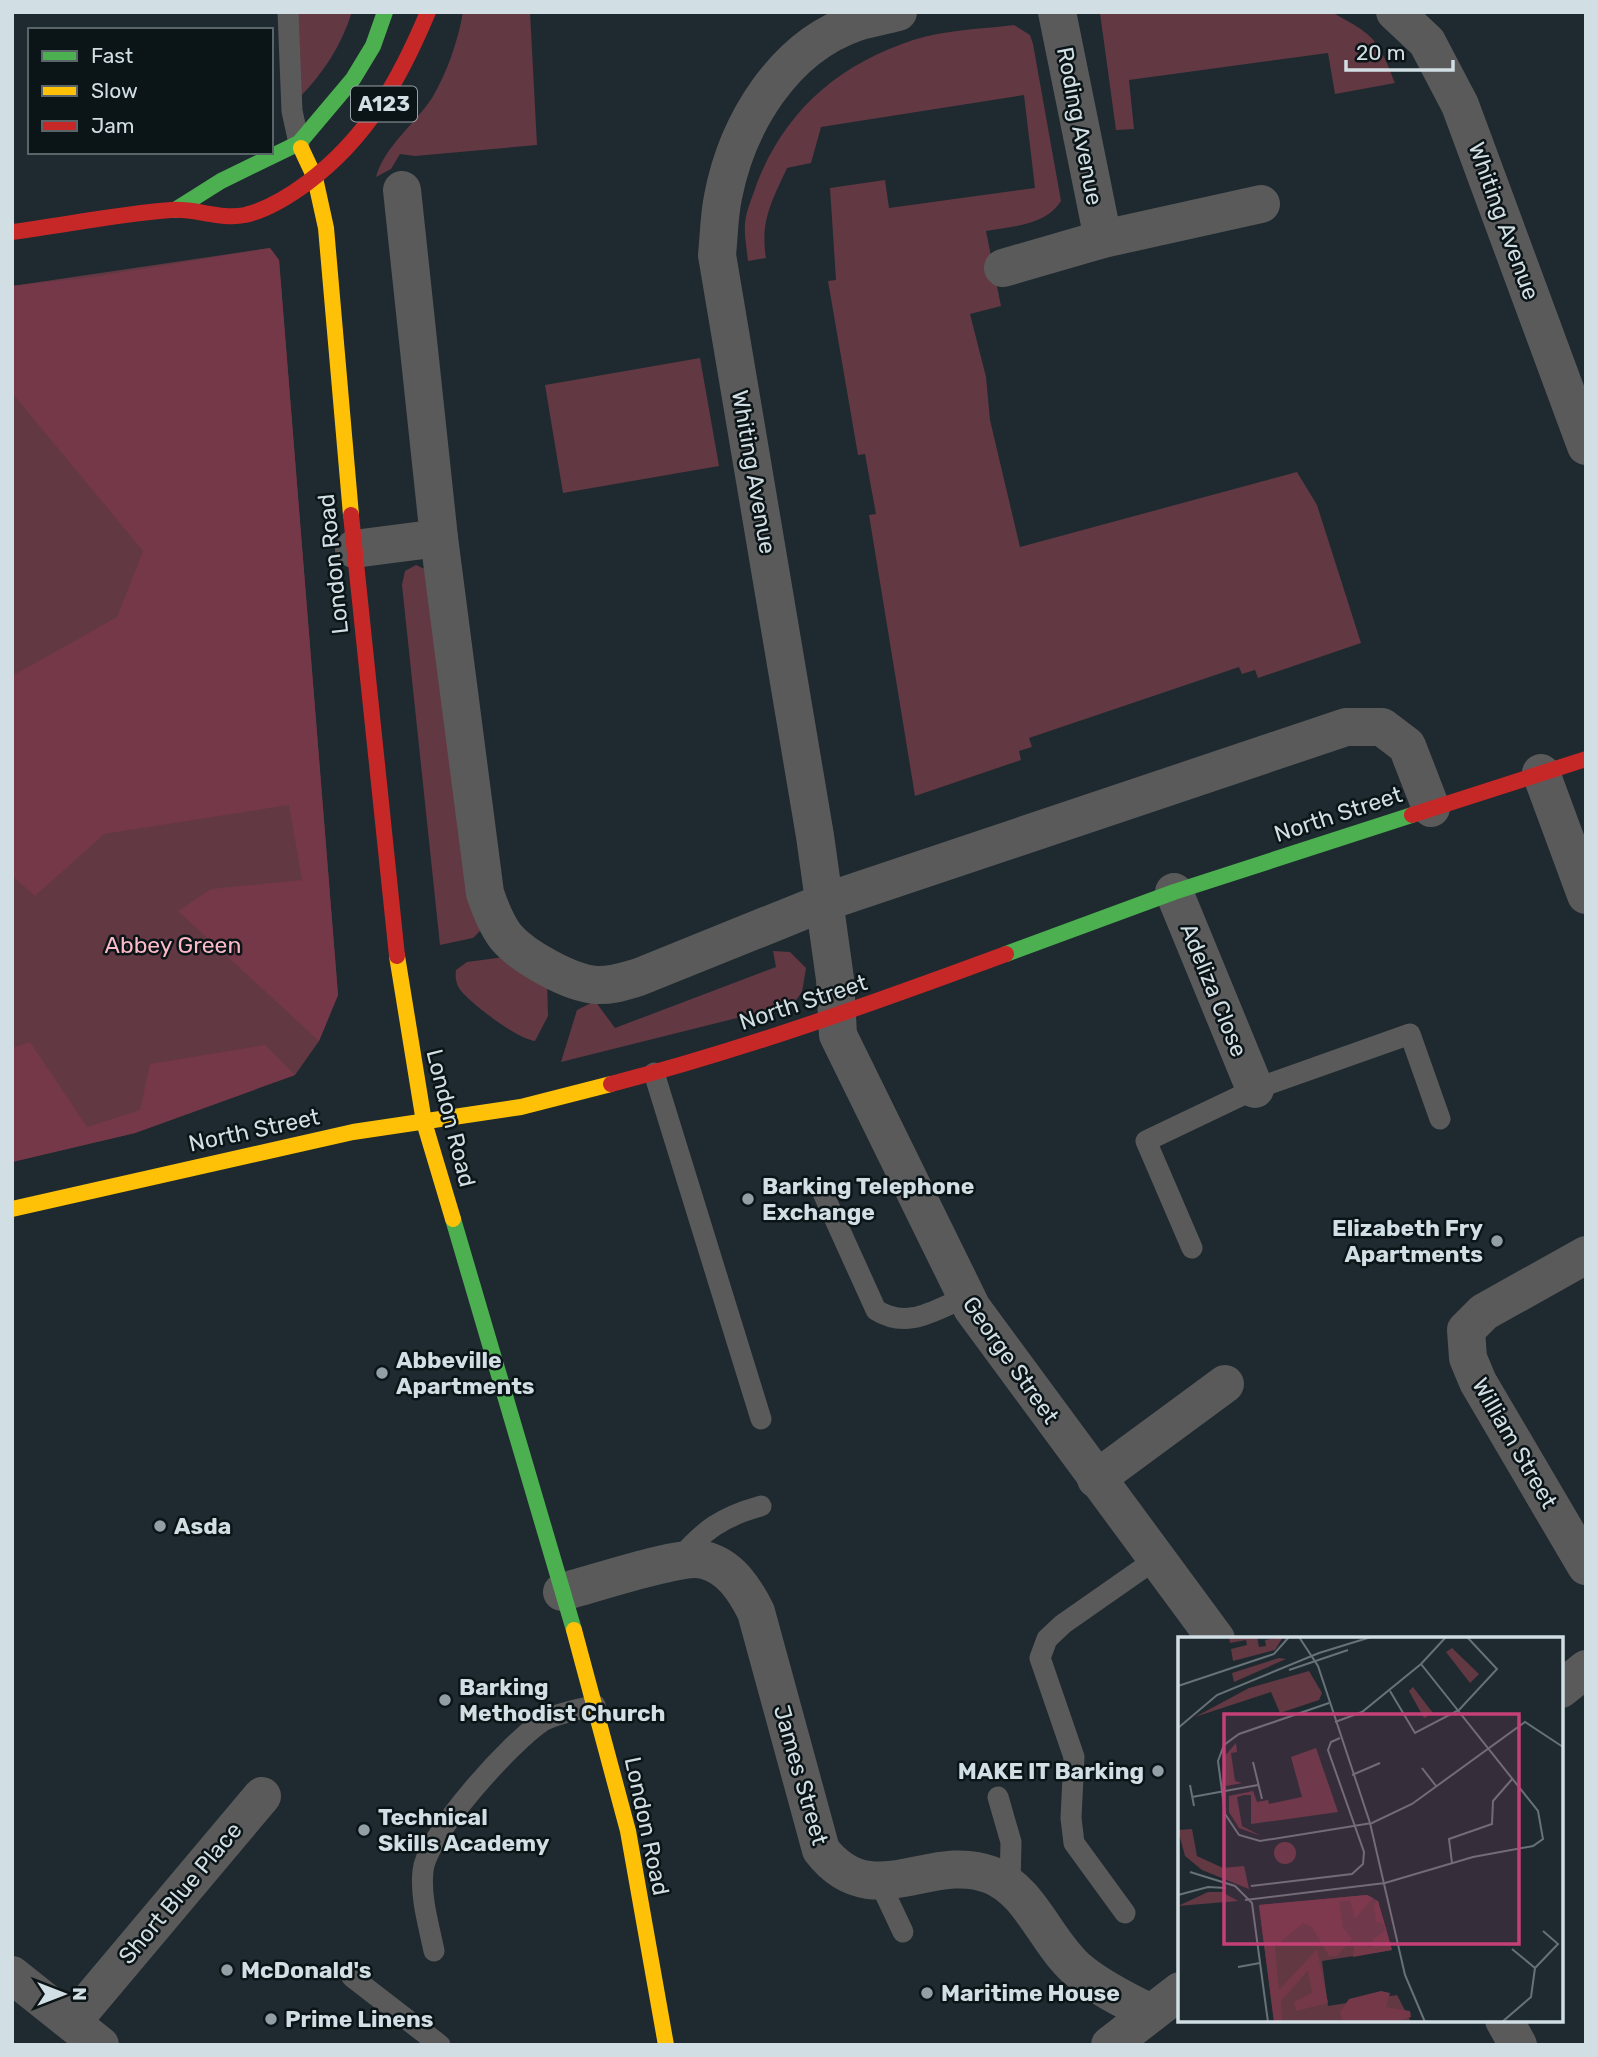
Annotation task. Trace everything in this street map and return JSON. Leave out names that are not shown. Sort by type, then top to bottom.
[{"type":"street","name":"A123","points":[[175,210],[221,181],[299,143],[353,79],[373,46],[385,12]]},
{"type":"street","name":"A123","points":[[12,232],[175,210],[234,216],[264,209],[315,178],[354,145],[374,120],[402,76],[428,12]]},
{"type":"street","name":"Whiting Avenue","points":[[836,1017],[825,902],[717,255],[726,186],[736,152],[763,98],[779,77],[809,48],[855,23],[898,12]]},
{"type":"street","name":"Roding Avenue","points":[[1057,12],[1102,239]]},
{"type":"street","name":"Whiting Avenue","points":[[1395,12],[1427,42],[1461,105],[1586,446]]},
{"type":"street","name":"London Road","points":[[299,143],[315,178],[326,228],[354,549],[397,959],[424,1122],[521,1442],[595,1705],[628,1831],[666,2045]]},
{"type":"street","points":[[401,190],[439,538],[485,893],[493,916],[506,937],[553,970],[597,985],[614,984],[662,968],[825,902],[1346,727],[1382,727],[1407,746],[1431,807]]},
{"type":"street","points":[[1003,268],[1102,239],[1261,204]]},
{"type":"street","points":[[354,549],[439,538]]},
{"type":"street","name":"North Street","points":[[12,1209],[353,1132],[521,1107],[654,1073],[836,1017],[1174,892],[1586,759]]},
{"type":"street","points":[[1541,773],[1586,895]]},
{"type":"street","name":"Adeliza Close","points":[[1174,892],[1255,1089]]},
{"type":"street","name":"George Street","points":[[836,1017],[838,1035],[966,1297],[1096,1479],[1214,1637]]},
{"type":"street","name":"William Street","points":[[1586,1255],[1484,1312],[1466,1330],[1468,1358],[1478,1382],[1586,1566]]},
{"type":"street","points":[[1096,1479],[1225,1384]]},
{"type":"street","name":"James Street","points":[[562,1592],[677,1561],[703,1559],[725,1569],[745,1589],[756,1612],[821,1850],[835,1869],[851,1877],[879,1881],[967,1869],[990,1874],[1010,1885],[1077,1969],[1165,2002]]},
{"type":"street","points":[[1563,1687],[1586,1669]]},
{"type":"street","name":"Short Blue Place","points":[[86,2034],[262,1796]]},
{"type":"street","points":[[12,1975],[86,2034]]},
{"type":"street","points":[[1110,2045],[1165,2002]]},
{"type":"street","points":[[1505,2022],[1518,2045]]},
{"type":"lane","points":[[288,12],[292,111],[299,143]]},
{"type":"lane","points":[[1192,1248],[1146,1141],[1255,1089],[1410,1034],[1440,1119]]},
{"type":"lane","points":[[654,1073],[761,1419]]},
{"type":"lane","points":[[823,1193],[876,1310],[891,1319],[913,1319],[966,1297]]},
{"type":"lane","points":[[677,1561],[702,1533],[718,1522],[761,1506]]},
{"type":"lane","points":[[1125,1913],[1074,1843],[1071,1818],[1074,1757],[1041,1658],[1047,1639],[1063,1624],[1156,1559]]},
{"type":"lane","points":[[434,1951],[424,1901],[422,1869],[439,1832],[484,1777],[525,1736],[545,1720],[595,1705]]},
{"type":"lane","points":[[998,1797],[1011,1842],[1010,1885]]},
{"type":"lane","points":[[879,1881],[903,1932]]},
{"type":"lane","points":[[352,1976],[440,2045]]},
{"type":"green space","points":[[296,12],[352,12],[331,58],[300,97]]},
{"type":"green space","points":[[463,12],[530,12],[537,145],[415,156],[400,154],[391,169],[376,177],[386,156],[432,98],[451,56]]},
{"type":"green space","points":[[1331,12],[1357,26],[1373,39],[1384,56],[1395,83],[1335,94],[1328,53],[1129,80],[1134,129],[1116,130],[1100,13]]},
{"type":"green space","points":[[1014,25],[1030,35],[1033,44],[1061,201],[1046,216],[1037,220],[986,231],[1001,306],[970,314],[986,377],[990,420],[1020,547],[1297,472],[1317,505],[1361,643],[1258,678],[1255,670],[1242,674],[1239,667],[1029,738],[1032,747],[1019,751],[1021,760],[915,796],[869,515],[876,514],[865,454],[858,455],[828,281],[836,280],[830,188],[885,180],[889,208],[1035,188],[1024,95],[821,127],[811,163],[787,168],[777,191],[766,222],[766,258],[748,261],[746,219],[757,183],[783,133],[799,112],[838,77],[886,50],[913,40],[950,32]]},
{"type":"green space","name":"Abbey Green","points":[[270,248],[279,260],[338,995],[319,1041],[295,1075],[135,1133],[12,1162],[12,286]]},
{"type":"green space","points":[[700,358],[719,466],[563,493],[545,385]]},
{"type":"green space","points":[[416,565],[427,570],[481,930],[473,938],[440,945],[402,585],[405,571]]},
{"type":"green space","points":[[773,951],[790,952],[806,968],[802,992],[793,1004],[561,1062],[577,1010],[595,1001],[615,1028],[776,967]]},
{"type":"green space","points":[[512,956],[547,980],[548,1016],[535,1041],[517,1034],[485,1013],[457,984],[456,970],[467,962]]},
{"type":"shaded area","name":"Abbey Green","points":[[270,248],[279,260],[338,995],[319,1041],[178,911],[211,889],[302,880],[289,805],[104,834],[35,896],[12,876],[12,676],[117,617],[143,551],[12,393],[12,286],[99,276]]},
{"type":"shaded area","points":[[30,1042],[87,1127],[140,1110],[150,1064],[265,1045],[295,1075],[135,1133],[12,1162],[12,1048]]},
{"type":"traffic: fast","points":[[175,210],[221,181],[299,143],[353,79],[373,46],[385,12]]},
{"type":"traffic: fast","points":[[1006,954],[1174,892],[1412,815]]},
{"type":"traffic: fast","points":[[453,1219],[574,1630]]},
{"type":"traffic: slow","points":[[301,148],[315,178],[326,228],[351,515]]},
{"type":"traffic: slow","points":[[397,956],[424,1122],[453,1219]]},
{"type":"traffic: slow","points":[[12,1209],[353,1132],[521,1107],[611,1084]]},
{"type":"traffic: slow","points":[[574,1630],[628,1831],[666,2045]]},
{"type":"traffic: jam","points":[[12,232],[171,210],[245,215],[277,202],[328,166],[364,127],[393,85],[428,12]]},
{"type":"traffic: jam","points":[[351,515],[397,956]]},
{"type":"traffic: jam","points":[[1412,815],[1586,759]]},
{"type":"traffic: jam","points":[[611,1084],[761,1040],[1006,954]]},
{"type":"place","name":"Barking Telephone Exchange","points":[[748,1199]]},
{"type":"place","name":"Elizabeth Fry Apartments","points":[[1497,1241]]},
{"type":"place","name":"Abbeville Apartments","points":[[382,1373]]},
{"type":"place","name":"Asda","points":[[160,1526]]},
{"type":"place","name":"Barking Methodist Church","points":[[445,1700]]},
{"type":"place","name":"MAKE IT Barking","points":[[1158,1771]]},
{"type":"place","name":"Technical Skills Academy","points":[[364,1830]]},
{"type":"place","name":"McDonald's","points":[[227,1970]]},
{"type":"place","name":"Maritime House","points":[[927,1993]]},
{"type":"place","name":"Prime Linens","points":[[271,2019]]}]
